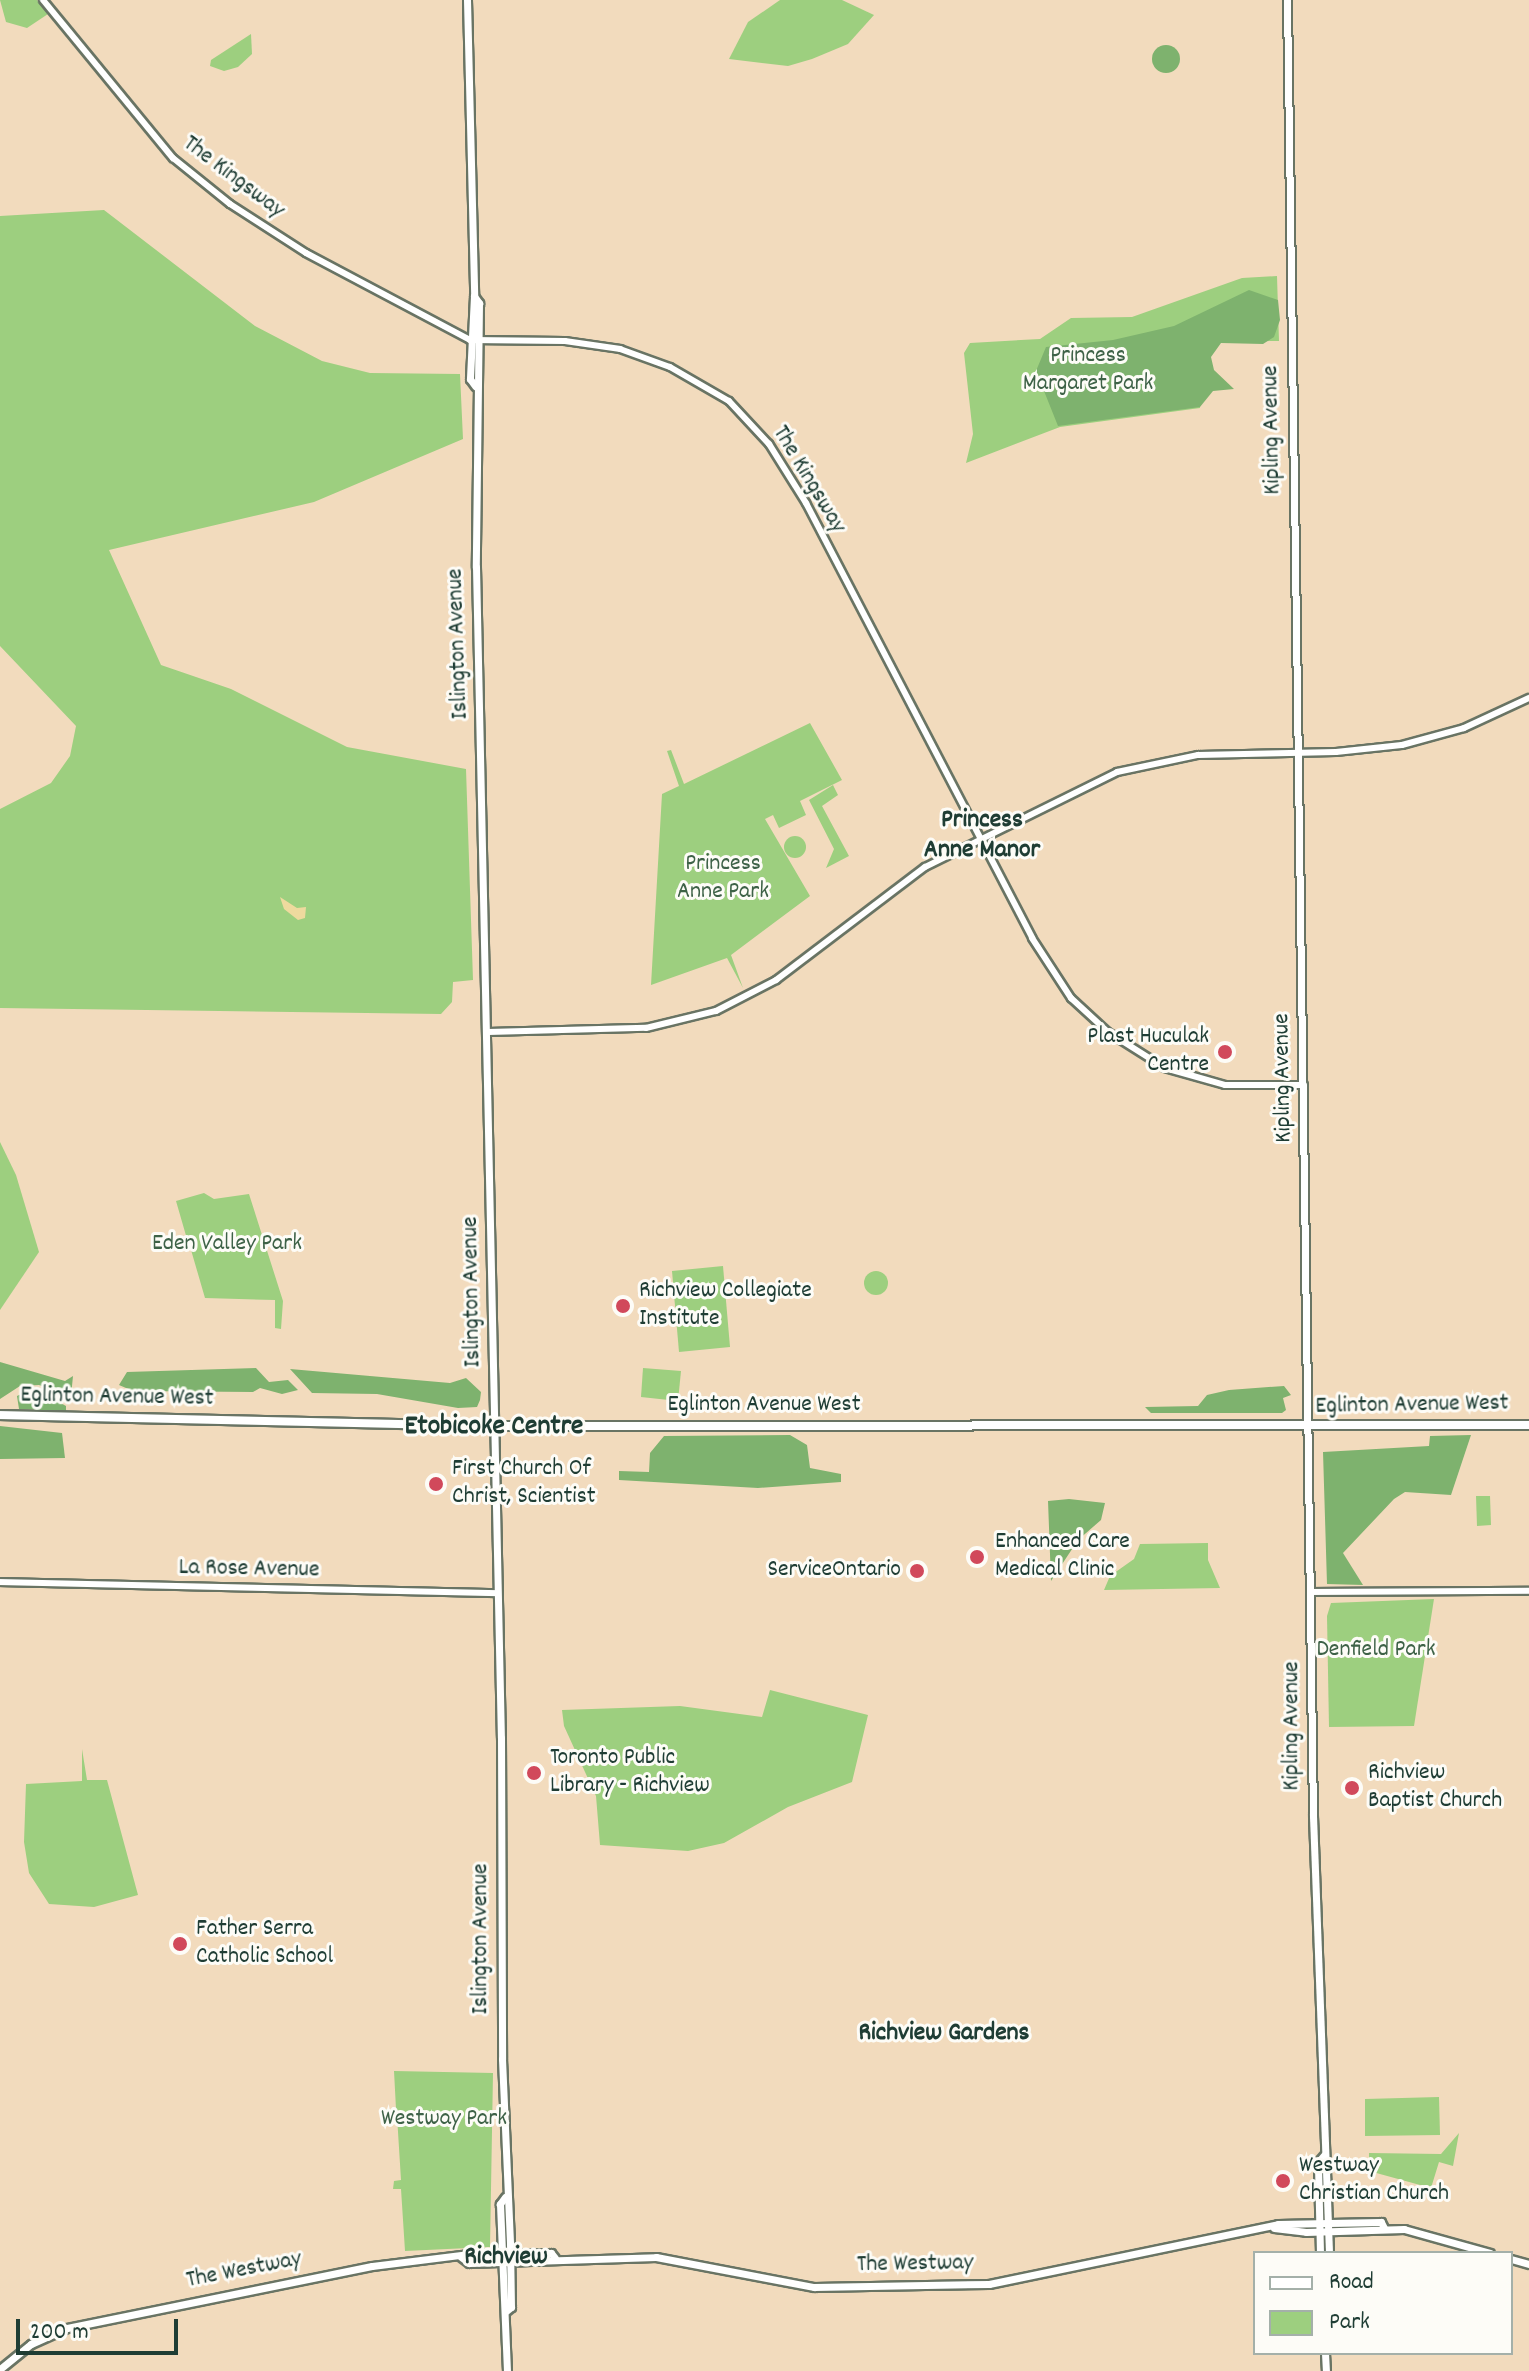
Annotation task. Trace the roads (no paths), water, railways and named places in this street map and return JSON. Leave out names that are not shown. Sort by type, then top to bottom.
[{"type":"main road","name":"Islington Avenue","points":[[467,0],[474,296],[470,379],[475,386],[495,1426],[505,2197],[500,2204],[511,2307],[506,2311],[507,2371]]},
{"type":"main road","name":"Kipling Avenue","points":[[1287,0],[1308,1427],[1324,2155],[1329,2251]]},
{"type":"main road","name":"Eglinton Avenue West","points":[[0,1415],[495,1426],[1529,1425]]},
{"type":"main road","name":"Kipling Avenue","points":[[1320,2251],[1318,2162],[1324,2155]]},
{"type":"main road","name":"The Westway","points":[[0,2369],[38,2340],[80,2325],[395,2262],[461,2257],[664,2258],[814,2287],[989,2284],[1274,2228],[1329,2222],[1381,2222],[1384,2228]]},
{"type":"main road","name":"The Westway","points":[[1274,2228],[1319,2232],[1384,2228],[1428,2234],[1483,2251]]},
{"type":"street","name":"The Kingsway","points":[[43,0],[173,158],[219,195],[306,253],[474,340],[565,341],[620,349],[670,367],[737,407],[769,444],[806,503],[1057,980],[1108,1032],[1165,1068],[1207,1081],[1304,1085]]},
{"type":"street","points":[[488,1032],[646,1028],[716,1011],[750,997],[900,883],[1072,790],[1127,769],[1198,755],[1298,753],[1416,742],[1464,728],[1529,698]]},
{"type":"street","name":"La Rose Avenue","points":[[0,1582],[497,1593]]},
{"type":"street","points":[[1312,1592],[1529,1591]]},
{"type":"place","name":"Plast Huculak Centre","points":[[1225,1052]]},
{"type":"place","name":"Richview Collegiate Institute","points":[[623,1306]]},
{"type":"place","name":"First Church Of Christ, Scientist","points":[[436,1484]]},
{"type":"place","name":"Enhanced Care Medical Clinic","points":[[977,1557]]},
{"type":"place","name":"ServiceOntario","points":[[917,1571]]},
{"type":"place","name":"Toronto Public Library - Richview","points":[[534,1773]]},
{"type":"place","name":"Richview Baptist Church","points":[[1352,1788]]},
{"type":"place","name":"Father Serra Catholic School","points":[[180,1944]]},
{"type":"place","name":"Westway Christian Church","points":[[1283,2181]]},
{"type":"district","name":"Princess Anne Manor","points":[[982,836]]},
{"type":"district","name":"Etobicoke Centre","points":[[494,1428]]},
{"type":"district","name":"Richview Gardens","points":[[944,2034]]},
{"type":"district","name":"Richview","points":[[506,2258]]},
{"type":"park label","name":"Princess Margaret Park","points":[[1088,371]]},
{"type":"park label","name":"Princess Anne Park","points":[[723,879]]},
{"type":"park label","name":"Eden Valley Park","points":[[227,1245]]},
{"type":"park label","name":"Denfield Park","points":[[1376,1651]]},
{"type":"park label","name":"Westway Park","points":[[444,2120]]}]
